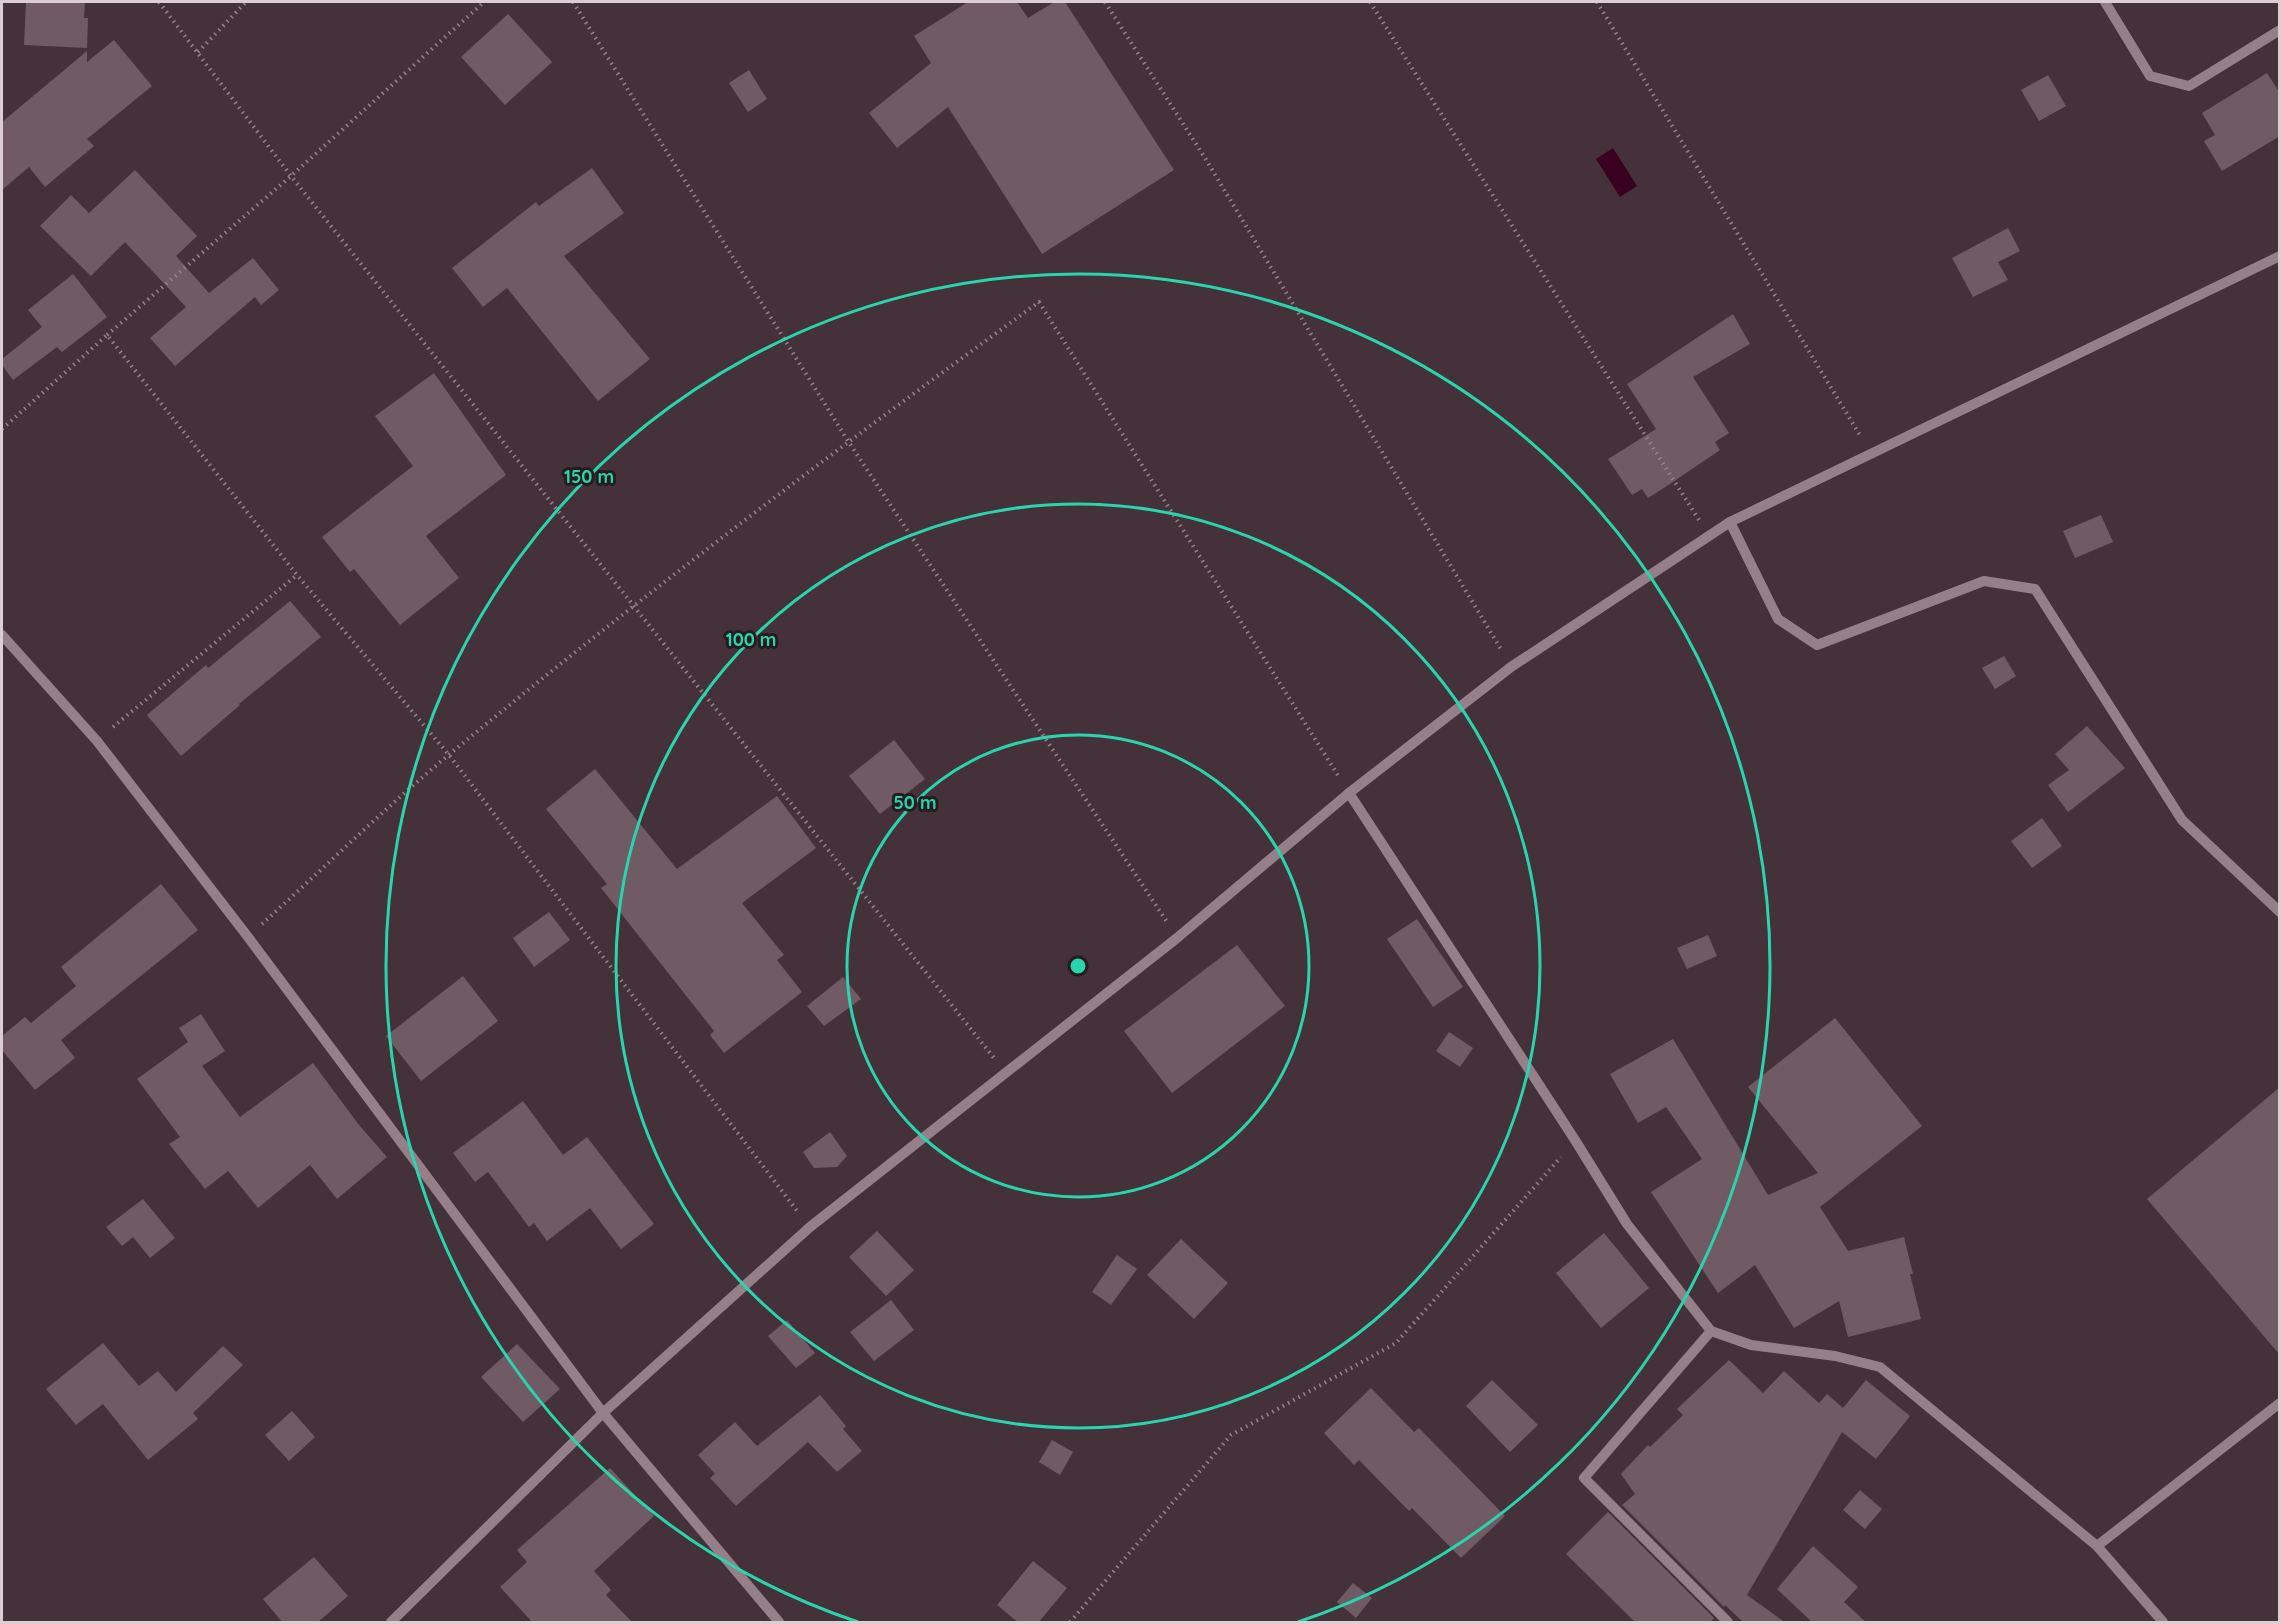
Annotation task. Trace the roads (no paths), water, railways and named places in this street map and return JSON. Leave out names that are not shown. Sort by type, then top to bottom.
[{"type":"street","points":[[2105,2],[2150,76],[2190,86],[2280,30]]},
{"type":"street","points":[[392,1623],[603,1413],[810,1227],[1177,938],[1348,793],[1511,667],[1730,522],[2280,256]]},
{"type":"street","points":[[1730,522],[1778,619],[1817,645],[1984,581],[2035,590],[2182,820],[2280,912]]},
{"type":"street","points":[[2,635],[97,741],[248,937],[603,1413],[778,1623]]},
{"type":"street","points":[[1348,793],[1575,1140],[1627,1224],[1711,1331],[1751,1345],[1834,1356],[1880,1368],[2097,1546],[2163,1623]]},
{"type":"street","points":[[1711,1331],[1584,1478],[1728,1623]]},
{"type":"street","points":[[2097,1546],[2280,1403]]}]
